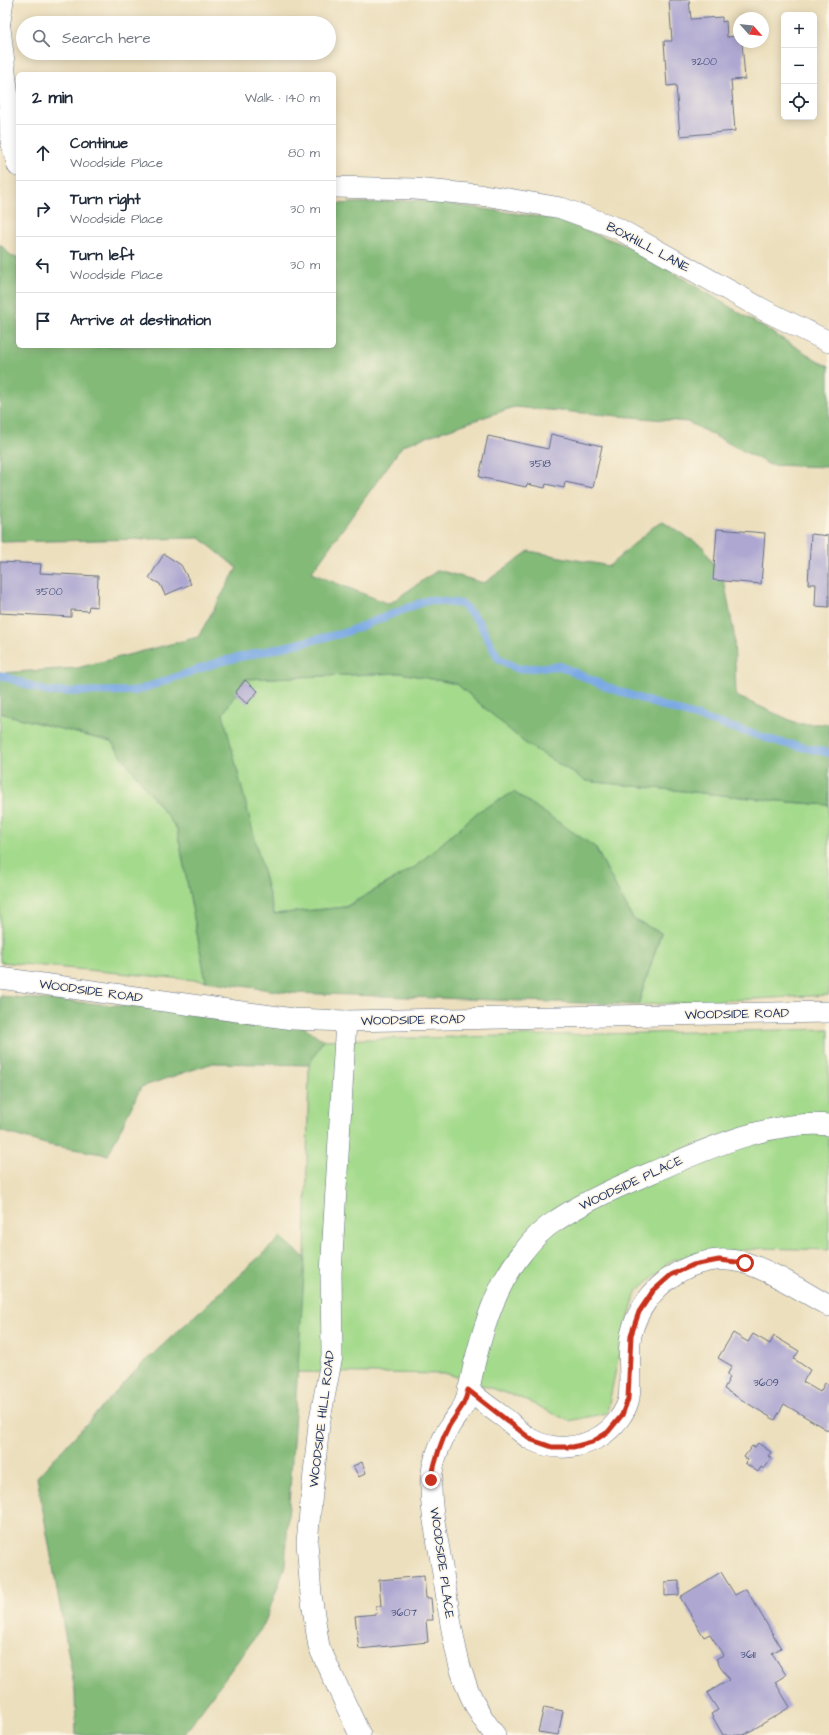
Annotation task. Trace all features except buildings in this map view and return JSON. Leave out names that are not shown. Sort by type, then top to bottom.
[{"type":"street","points":[[0,21],[3,0]]},
{"type":"street","points":[[0,28],[9,106],[11,141],[16,159]]},
{"type":"street","name":"BOXHILL LANE","points":[[336,187],[415,189],[482,195],[561,208],[616,228],[764,310],[829,342]]},
{"type":"street","name":"WOODSIDE ROAD","points":[[0,978],[293,1019],[346,1021],[829,1012]]},
{"type":"street","name":"WOODSIDE HILL ROAD","points":[[346,1021],[331,1273],[332,1356],[319,1424],[307,1542],[311,1595],[320,1647],[360,1735]]},
{"type":"street","name":"WOODSIDE PLACE","points":[[495,1735],[487,1726],[472,1701],[460,1672],[451,1632],[433,1517],[431,1480],[436,1456],[449,1426],[465,1403],[482,1335],[496,1294],[523,1252],[538,1235],[556,1220],[600,1194],[709,1148],[793,1126],[829,1125]]},
{"type":"street","points":[[468,1390],[532,1440],[552,1447],[573,1447],[592,1442],[608,1432],[622,1415],[628,1399],[631,1335],[639,1312],[653,1291],[671,1275],[693,1265],[719,1260],[745,1263],[769,1273],[829,1306]]},
{"type":"green space","points":[[420,200],[555,219],[633,248],[829,366],[829,467],[770,465],[688,422],[514,407],[403,445],[311,573],[389,604],[438,570],[484,583],[529,551],[609,566],[653,527],[663,522],[703,547],[725,585],[734,634],[736,696],[799,724],[829,724],[829,805],[586,781],[525,743],[457,684],[401,673],[245,679],[223,714],[274,914],[346,907],[415,867],[479,811],[514,792],[595,847],[633,919],[661,933],[638,1005],[292,993],[206,981],[177,829],[111,742],[0,713],[0,673],[77,668],[198,637],[237,568],[200,538],[0,542],[0,244],[12,257],[16,257],[16,348],[336,348],[336,204]]},
{"type":"green space","points":[[401,673],[457,684],[525,743],[586,781],[829,805],[829,995],[638,1005],[661,933],[633,919],[595,847],[479,811],[415,867],[345,907],[274,914],[222,714],[245,679]]},
{"type":"green space","points":[[0,713],[111,742],[177,829],[206,981],[0,962]]},
{"type":"green space","points":[[0,996],[293,1019],[323,1040],[309,1065],[213,1063],[141,1087],[108,1155],[49,1145],[0,1131]]},
{"type":"green space","points":[[829,1029],[829,1250],[763,1248],[672,1260],[636,1292],[621,1344],[607,1413],[569,1421],[521,1398],[448,1374],[297,1372],[305,1258],[309,1065],[323,1040]]},
{"type":"green space","points":[[281,1237],[305,1258],[285,1566],[264,1625],[183,1735],[76,1735],[75,1691],[37,1477],[142,1364]]},
{"type":"waterway","points":[[0,675],[48,692],[136,691],[219,662],[344,633],[428,600],[462,604],[479,622],[498,658],[518,669],[560,666],[607,687],[656,704],[779,742],[829,753]]},
{"type":"route","points":[[431,1480],[436,1456],[449,1426],[465,1403],[468,1390],[532,1440],[552,1447],[573,1447],[592,1442],[608,1432],[622,1415],[628,1399],[631,1335],[639,1312],[653,1291],[671,1275],[693,1265],[719,1260],[745,1263]]}]
